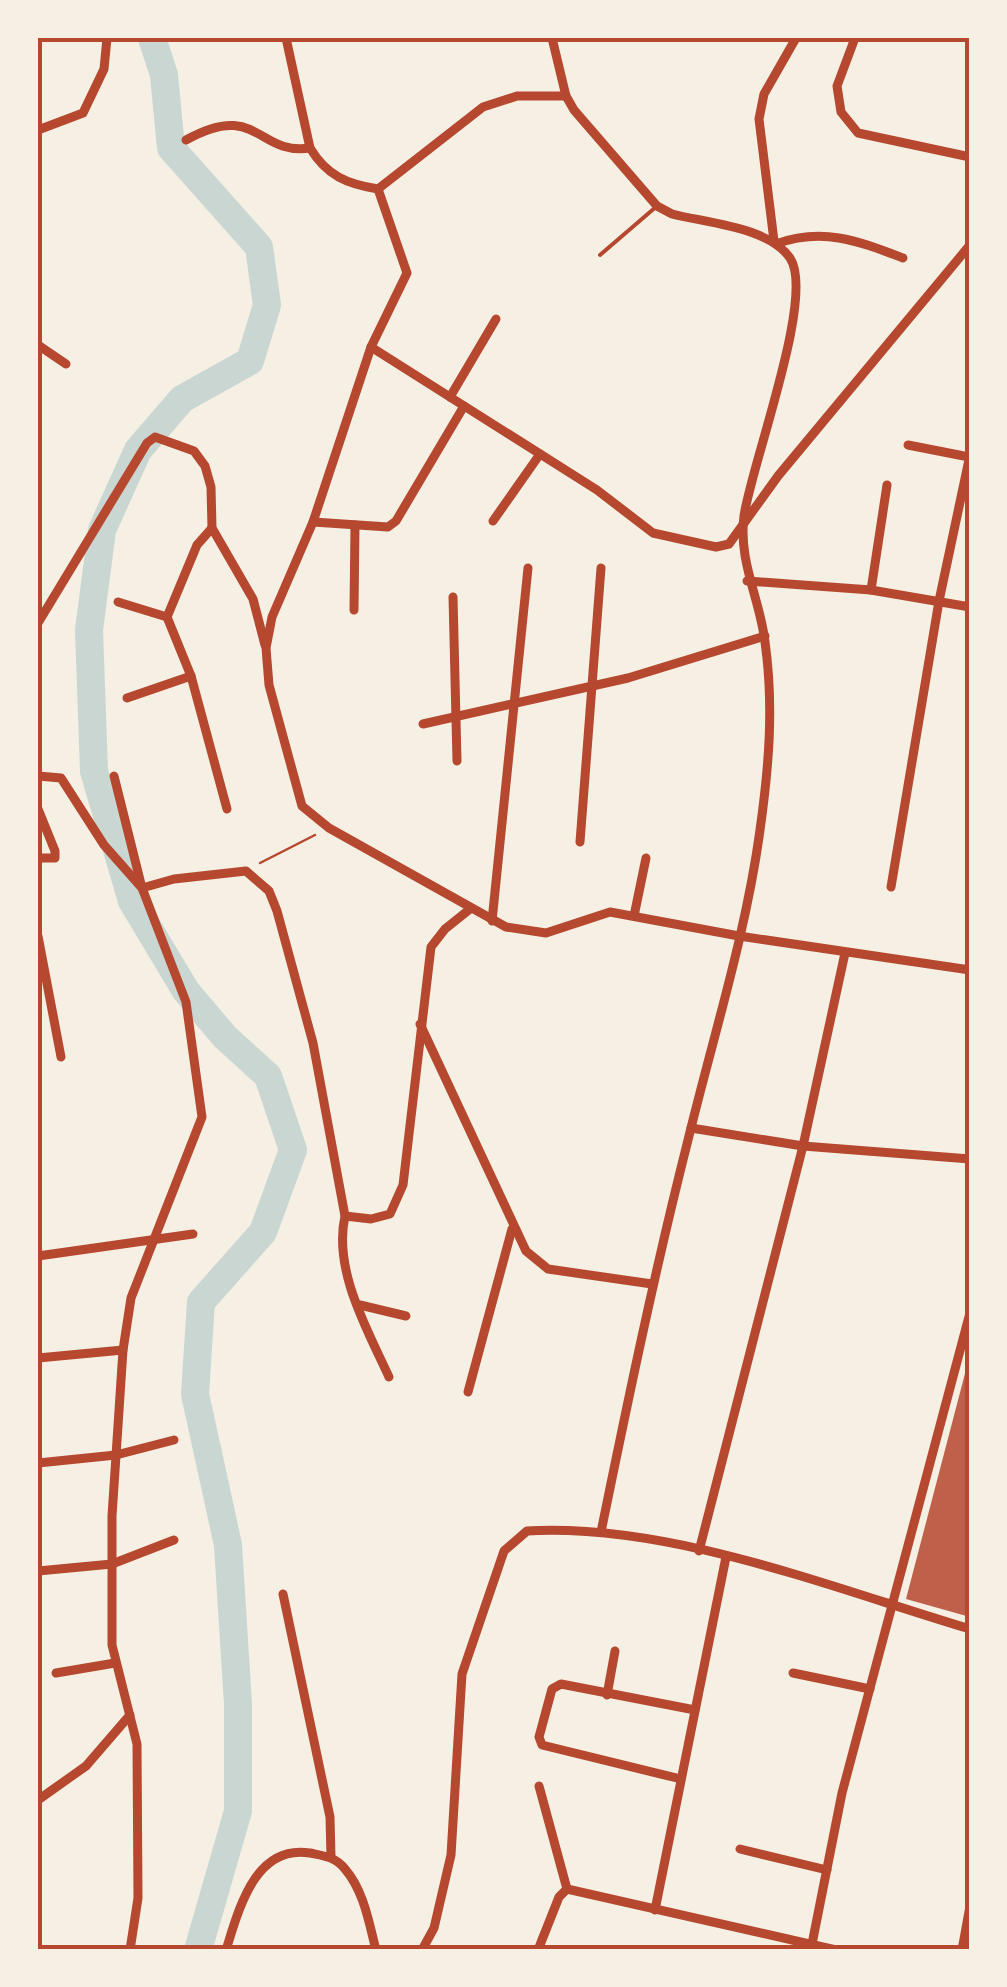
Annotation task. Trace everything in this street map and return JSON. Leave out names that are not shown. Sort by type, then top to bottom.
[{"type":"street","points":[[38,130],[83,113],[104,69],[106,38]]},
{"type":"street","points":[[286,38],[310,148],[318,162],[346,184],[378,189],[483,108],[517,96],[566,96]]},
{"type":"street","points":[[552,38],[566,96],[657,206],[672,214],[775,242],[802,234],[844,236],[902,258]]},
{"type":"street","points":[[601,1532],[652,1284],[739,936],[760,833],[774,712],[765,636],[748,581],[743,520],[776,396],[798,286],[792,261],[775,242],[758,119],[764,94],[796,38]]},
{"type":"street","points":[[855,38],[837,86],[841,112],[858,132],[970,157]]},
{"type":"street","points":[[186,140],[226,122],[250,127],[296,150],[310,148]]},
{"type":"street","points":[[266,648],[272,616],[313,522],[371,347],[408,265],[378,189]]},
{"type":"street","points":[[371,347],[666,537],[716,548],[729,544],[743,520],[970,245]]},
{"type":"street","points":[[450,397],[496,319]]},
{"type":"street","points":[[38,345],[66,364]]},
{"type":"street","points":[[313,522],[388,527],[396,521],[464,406]]},
{"type":"street","points":[[38,623],[147,442],[155,437],[194,451],[206,466],[212,528],[252,600],[266,648],[269,686],[302,806],[328,828],[492,922],[546,933],[610,912],[739,936],[970,970]]},
{"type":"street","points":[[891,887],[939,601],[969,456],[908,445]]},
{"type":"street","points":[[492,521],[540,454]]},
{"type":"street","points":[[871,590],[887,485]]},
{"type":"street","points":[[354,610],[356,525]]},
{"type":"street","points":[[212,528],[197,545],[167,616],[191,676],[228,809]]},
{"type":"street","points":[[492,922],[528,568]]},
{"type":"street","points":[[580,842],[601,568]]},
{"type":"street","points":[[748,581],[871,590],[970,606]]},
{"type":"street","points":[[453,598],[457,761]]},
{"type":"street","points":[[118,602],[167,616]]},
{"type":"street","points":[[424,724],[516,700],[594,686],[765,636]]},
{"type":"street","points":[[127,698],[191,676]]},
{"type":"street","points":[[38,776],[62,778],[104,845],[142,888]]},
{"type":"street","points":[[114,776],[142,888],[186,1002],[202,1118],[131,1298],[123,1350],[112,1564],[115,1664],[138,1744],[138,1898],[130,1950]]},
{"type":"street","points":[[38,809],[56,851],[55,858],[38,858]]},
{"type":"street","points":[[634,916],[646,858]]},
{"type":"street","points":[[142,888],[246,871],[268,890],[313,1044],[340,1203],[346,1216],[341,1235],[350,1288],[389,1378]]},
{"type":"street","points":[[346,1216],[371,1218],[390,1214],[404,1185],[431,947],[445,928],[470,909]]},
{"type":"street","points":[[38,936],[61,1057]]},
{"type":"street","points":[[699,1551],[804,1146],[845,953]]},
{"type":"street","points":[[420,1024],[512,1229],[526,1251],[548,1269],[652,1284]]},
{"type":"street","points":[[691,1128],[804,1146],[970,1159]]},
{"type":"street","points":[[468,1392],[512,1229]]},
{"type":"street","points":[[38,1256],[192,1234]]},
{"type":"street","points":[[360,1305],[406,1316]]},
{"type":"street","points":[[812,1944],[842,1793],[970,1314]]},
{"type":"street","points":[[38,1358],[123,1350]]},
{"type":"street","points":[[38,1464],[116,1455],[174,1440]]},
{"type":"street","points":[[422,1950],[434,1928],[451,1855],[462,1674],[504,1551],[526,1531],[601,1532],[699,1551],[970,1628]]},
{"type":"street","points":[[38,1571],[112,1564],[174,1540]]},
{"type":"street","points":[[654,1910],[726,1558]]},
{"type":"street","points":[[283,1594],[330,1816],[331,1856],[360,1892],[376,1950]]},
{"type":"street","points":[[607,1694],[615,1651]]},
{"type":"street","points":[[56,1673],[115,1664]]},
{"type":"street","points":[[793,1672],[870,1689]]},
{"type":"street","points":[[681,1779],[542,1745],[539,1737],[556,1686],[695,1710]]},
{"type":"street","points":[[38,1800],[86,1766],[130,1715]]},
{"type":"street","points":[[539,1786],[567,1890]]},
{"type":"street","points":[[740,1849],[827,1870]]},
{"type":"street","points":[[226,1950],[243,1896],[272,1860],[296,1851],[331,1856]]},
{"type":"street","points":[[567,1890],[836,1950]]},
{"type":"street","points":[[538,1950],[559,1897],[567,1890]]},
{"type":"street","points":[[962,1950],[970,1906]]},
{"type":"lane","points":[[600,255],[657,206]]},
{"type":"path","points":[[246,871],[328,828]]},
{"type":"building","points":[[970,1362],[970,1617],[906,1599]]},
{"type":"waterway","points":[[152,38],[164,75],[171,148],[259,247],[267,305],[250,361],[182,399],[138,450],[102,530],[89,630],[94,771],[132,901],[186,991],[225,1037],[268,1076],[293,1150],[263,1232],[201,1302],[195,1394],[228,1545],[238,1704],[238,1811],[198,1950]]}]
